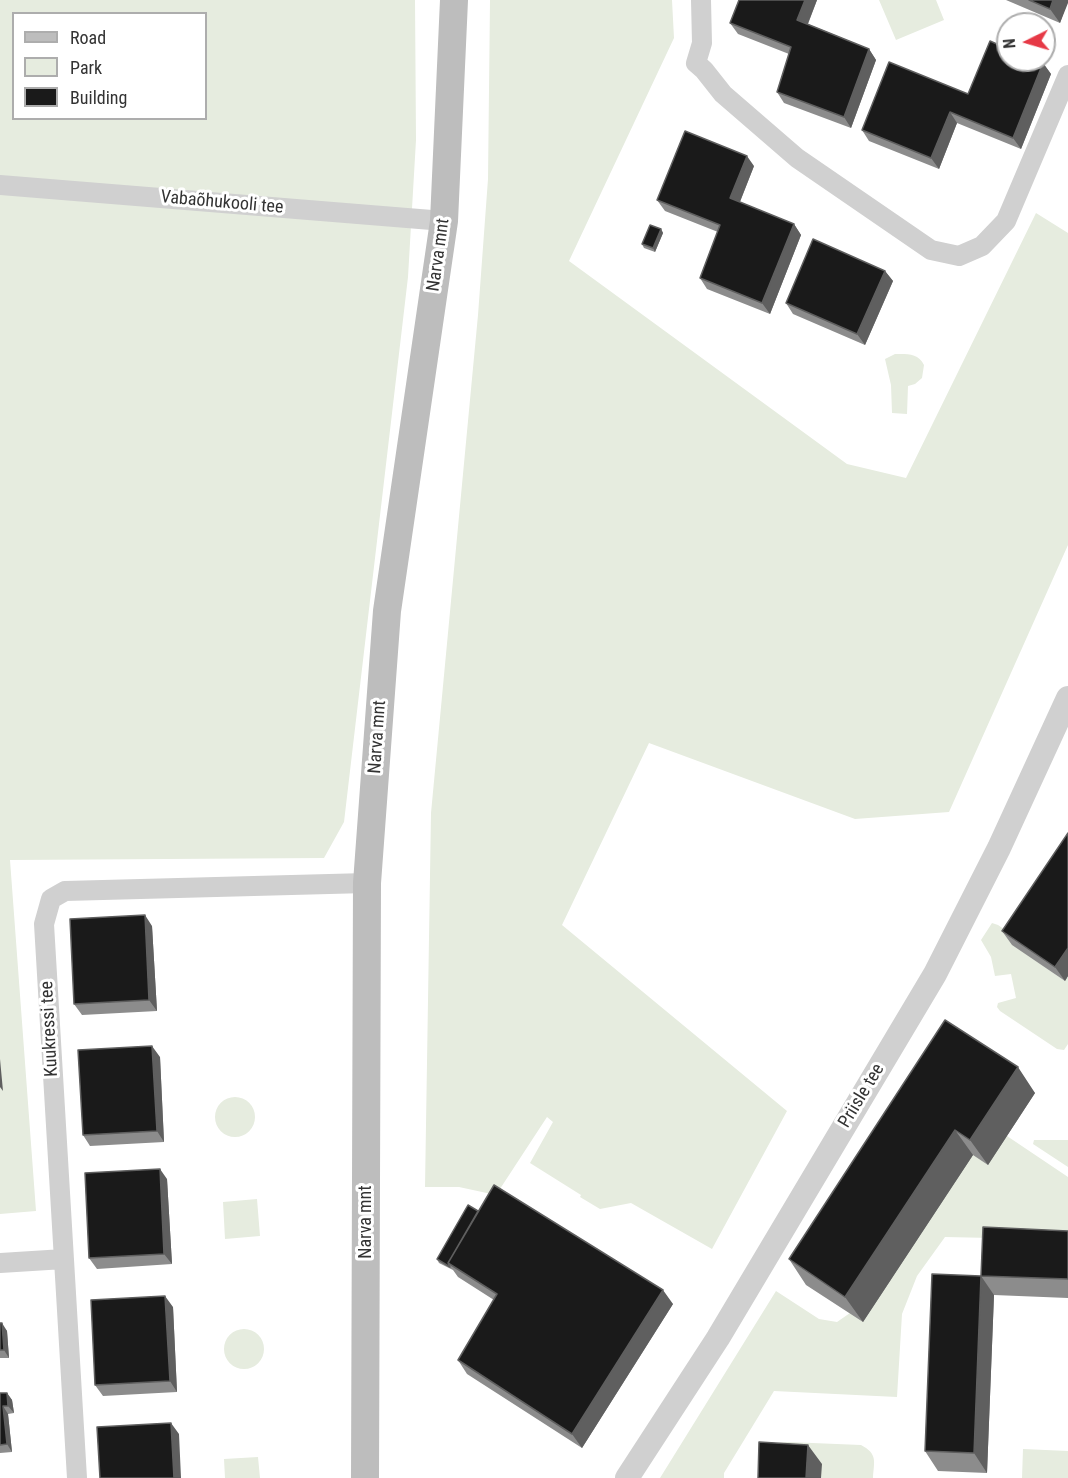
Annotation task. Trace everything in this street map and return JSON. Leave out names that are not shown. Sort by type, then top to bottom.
[{"type":"main road","name":"Narva mnt","points":[[365,1478],[368,882],[387,610],[444,221],[454,0]]},
{"type":"street","points":[[702,0],[702,43],[696,63],[723,93],[797,158],[931,250],[959,256],[982,246],[1006,221],[1068,75]]},
{"type":"street","name":"Vabaõhukooli tee","points":[[0,185],[444,221]]},
{"type":"street","name":"Priisle tee","points":[[627,1478],[718,1338],[935,974],[999,848],[1068,698]]},
{"type":"street","name":"Kuukressi tee","points":[[77,1478],[44,924],[51,899],[65,891],[368,882]]},
{"type":"street","points":[[0,1263],[64,1259]]},
{"type":"green space","points":[[0,0],[415,0],[416,140],[408,277],[344,822],[324,858],[10,860],[36,1211],[0,1214]]},
{"type":"green space","points":[[490,0],[672,0],[674,38],[569,261],[847,464],[906,478],[1036,213],[1068,233],[1068,545],[949,812],[855,819],[649,743],[562,925],[787,1111],[712,1249],[631,1203],[600,1209],[530,1163],[553,1122],[547,1117],[496,1195],[459,1187],[425,1187],[431,813],[478,315],[488,179]]},
{"type":"green space","points":[[879,0],[936,0],[944,20],[896,40]]},
{"type":"green space","points":[[895,354],[916,356],[924,365],[922,378],[908,386],[907,414],[892,413],[891,385],[885,359]]},
{"type":"green space","points":[[992,923],[1017,938],[1013,945],[1065,981],[1068,976],[1068,1044],[1064,1050],[1057,1049],[997,1007],[998,1003],[1016,998],[1011,974],[995,976],[991,957],[981,940]]},
{"type":"green space","points":[[235,1097],[249,1103],[255,1117],[249,1131],[235,1137],[221,1131],[215,1117],[221,1103]]},
{"type":"green space","points":[[1007,1136],[1068,1177],[1068,1250],[992,1238],[945,1237],[917,1276],[902,1314],[897,1397],[774,1391],[724,1473],[724,1478],[660,1478],[776,1291],[819,1319],[837,1322],[850,1313],[973,1155]]},
{"type":"green space","points":[[1034,1140],[1068,1140],[1068,1167],[1033,1144]]},
{"type":"green space","points":[[257,1199],[260,1236],[225,1239],[223,1202]]},
{"type":"green space","points":[[244,1329],[258,1335],[264,1349],[258,1363],[244,1369],[230,1363],[224,1349],[230,1335]]},
{"type":"green space","points":[[774,1443],[861,1445],[873,1455],[873,1478],[821,1478],[821,1464]]},
{"type":"green space","points":[[1023,1449],[1068,1451],[1068,1478],[1022,1478]]},
{"type":"green space","points":[[258,1457],[260,1478],[225,1478],[224,1459]]},
{"type":"building","points":[[739,0],[805,0],[797,20],[869,49],[844,117],[777,92],[791,47],[730,23]]},
{"type":"building","points":[[1029,0],[1053,0],[1050,9]]},
{"type":"building","points":[[990,41],[996,44],[996,72],[1039,72],[1013,138],[950,112],[931,158],[862,130],[889,62],[968,94]]},
{"type":"building","points":[[685,131],[747,156],[730,198],[794,224],[762,303],[700,278],[720,225],[657,200]]},
{"type":"building","points":[[650,225],[661,229],[653,248],[642,244]]},
{"type":"building","points":[[813,239],[885,271],[857,334],[786,303]]},
{"type":"building","points":[[1068,833],[1068,948],[1055,967],[1002,931]]},
{"type":"building","points":[[145,915],[149,1000],[74,1004],[70,919]]},
{"type":"building","points":[[945,1020],[1018,1067],[970,1140],[955,1130],[845,1297],[789,1259]]},
{"type":"building","points":[[152,1046],[157,1131],[83,1135],[78,1050]]},
{"type":"building","points":[[160,1169],[164,1254],[89,1258],[85,1173]]},
{"type":"building","points":[[494,1185],[663,1290],[572,1434],[458,1360],[497,1294],[448,1263]]},
{"type":"building","points":[[468,1205],[478,1211],[448,1263],[450,1267],[437,1259]]},
{"type":"building","points":[[983,1227],[1068,1231],[1068,1279],[981,1276]]},
{"type":"building","points":[[932,1274],[981,1276],[974,1453],[925,1451]]},
{"type":"building","points":[[165,1296],[170,1381],[95,1385],[91,1300]]},
{"type":"building","points":[[0,1323],[2,1323],[4,1350],[0,1350]]},
{"type":"building","points":[[0,1393],[7,1393],[8,1406],[3,1406],[7,1444],[0,1445]]},
{"type":"building","points":[[171,1423],[174,1478],[100,1478],[97,1427]]},
{"type":"building","points":[[759,1442],[808,1445],[806,1478],[758,1478]]}]
